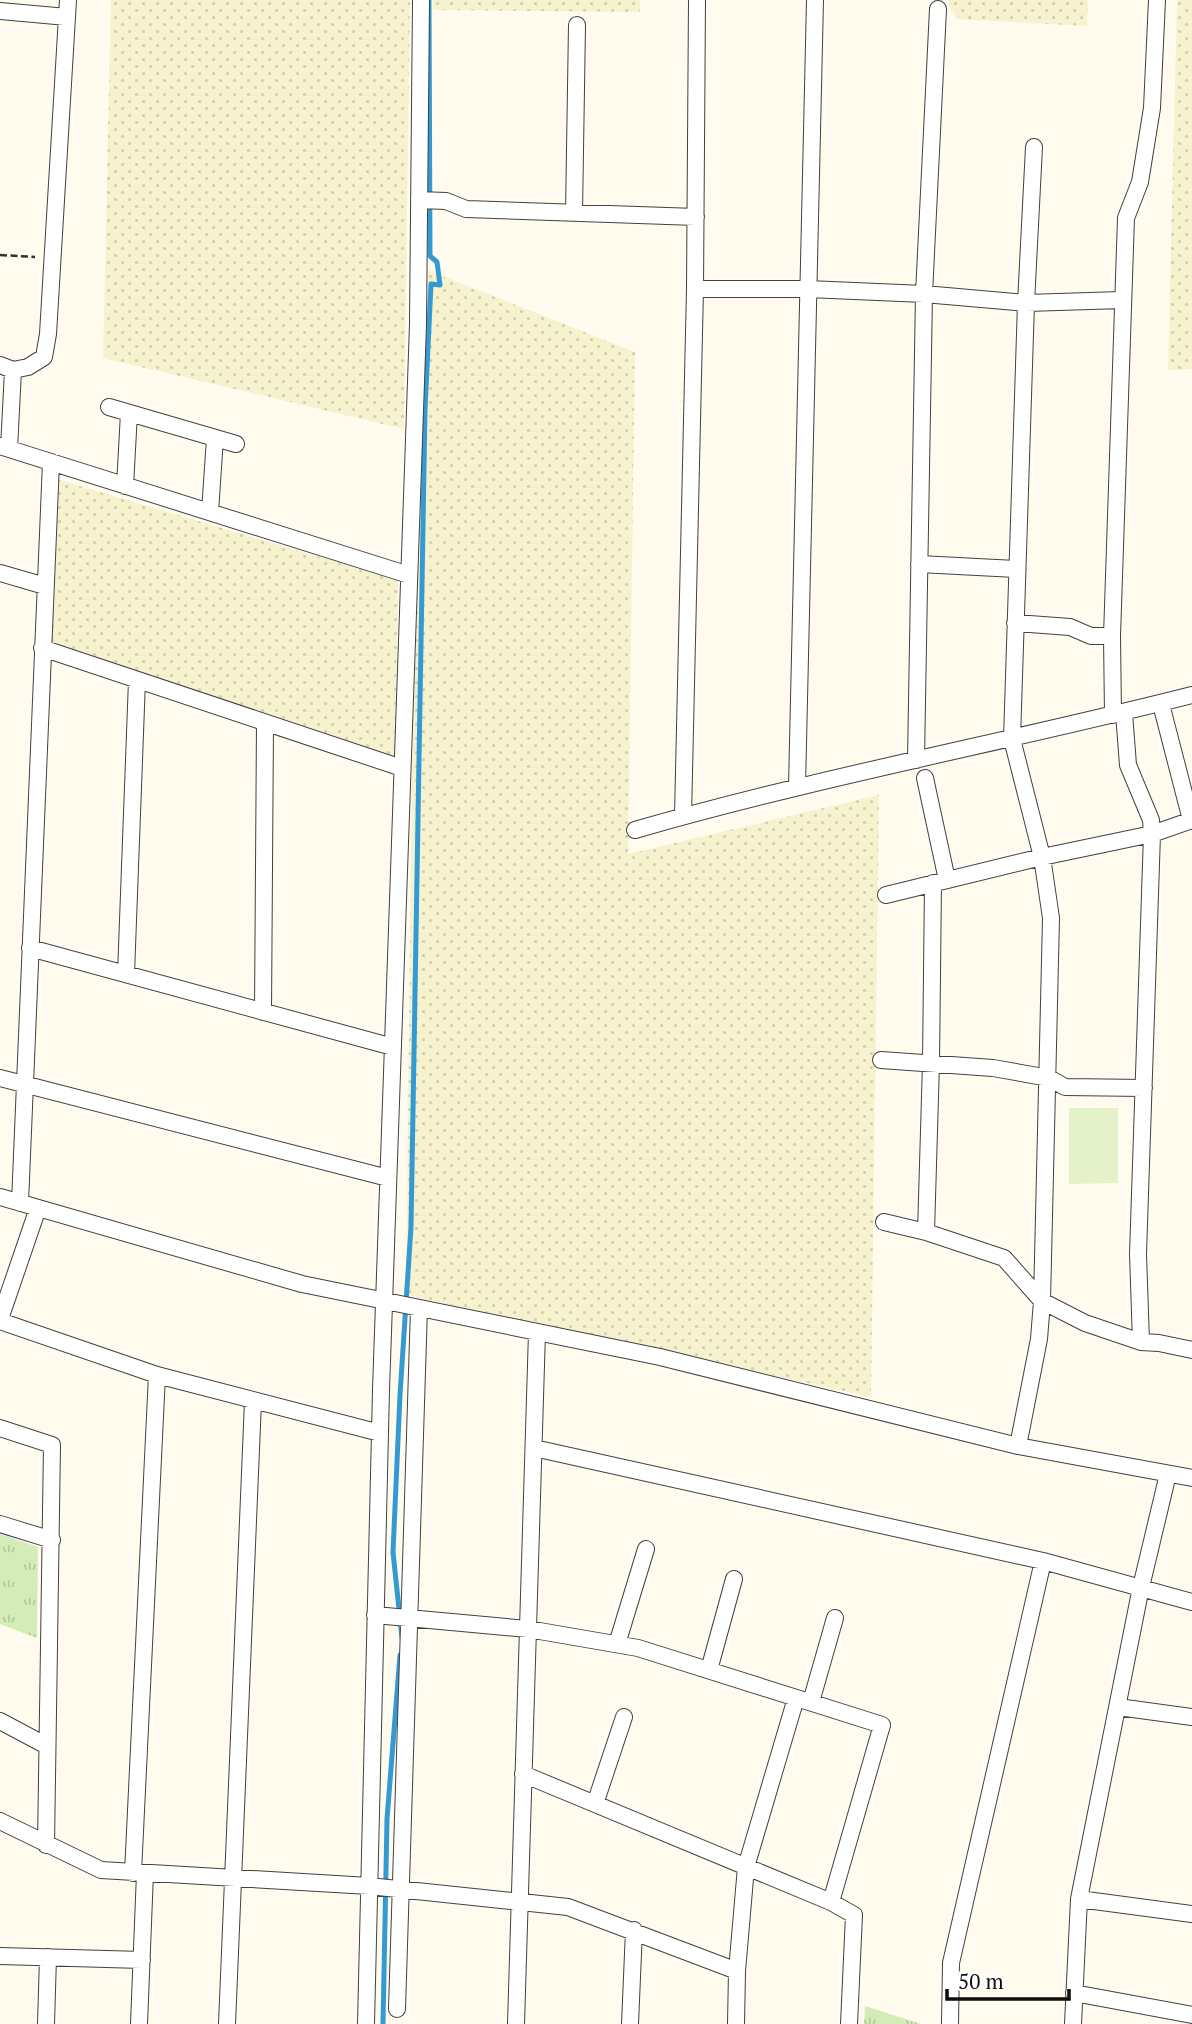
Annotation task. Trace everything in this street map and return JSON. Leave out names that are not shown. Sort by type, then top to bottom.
[{"type":"street","points":[[68,0],[48,334],[44,356],[28,367],[7,367],[4,447],[409,576]]},
{"type":"street","points":[[366,2024],[384,1301],[418,338],[421,0]]},
{"type":"street","points":[[683,816],[695,289],[697,0]]},
{"type":"street","points":[[797,787],[815,0]]},
{"type":"street","points":[[1141,1342],[1138,1254],[1152,820],[1128,765],[1119,714],[1112,636],[1126,218],[1140,182],[1152,108],[1157,0]]},
{"type":"street","points":[[916,760],[924,294],[937,9]]},
{"type":"street","points":[[0,11],[67,17]]},
{"type":"street","points":[[574,213],[577,25]]},
{"type":"street","points":[[1018,1446],[1039,1339],[1042,1301],[1051,918],[1042,857],[1012,739],[1016,569],[1034,147]]},
{"type":"street","points":[[419,200],[446,201],[466,209],[696,217]]},
{"type":"street","points":[[695,289],[808,289],[924,294],[1026,303],[1122,300]]},
{"type":"street","points":[[109,407],[236,444]]},
{"type":"street","points":[[125,486],[129,413]]},
{"type":"street","points":[[210,512],[215,438]]},
{"type":"street","points":[[20,1203],[51,462]]},
{"type":"street","points":[[919,564],[1016,569]]},
{"type":"street","points":[[0,573],[45,586]]},
{"type":"street","points":[[1015,623],[1070,627],[1091,636],[1112,636]]},
{"type":"street","points":[[42,648],[402,768]]},
{"type":"street","points":[[127,974],[137,680]]},
{"type":"street","points":[[635,830],[797,787],[1119,714],[1189,694]]},
{"type":"street","points":[[886,895],[1042,857],[1152,834],[1192,820],[1161,704]]},
{"type":"street","points":[[262,1012],[265,723]]},
{"type":"street","points":[[925,778],[940,882],[926,1232]]},
{"type":"street","points":[[30,948],[393,1047]]},
{"type":"street","points":[[881,1060],[993,1068],[1049,1078],[1065,1087],[1144,1087]]},
{"type":"street","points":[[0,1078],[388,1178]]},
{"type":"street","points":[[0,1197],[302,1284],[660,1357],[1018,1446],[1192,1478]]},
{"type":"street","points":[[38,1208],[0,1320],[157,1375],[380,1433]]},
{"type":"street","points":[[884,1222],[926,1232],[1004,1258],[1042,1301],[1084,1323],[1141,1342],[1192,1350]]},
{"type":"street","points":[[397,2009],[419,1308]]},
{"type":"street","points":[[516,2024],[537,1332]]},
{"type":"street","points":[[139,2024],[142,1960],[139,1873],[157,1375]]},
{"type":"street","points":[[227,2024],[253,1401]]},
{"type":"street","points":[[0,1428],[52,1445],[46,1844]]},
{"type":"street","points":[[534,1448],[1043,1562],[1192,1602]]},
{"type":"street","points":[[1073,2024],[1079,1899],[1141,1587],[1168,1474]]},
{"type":"street","points":[[0,1524],[52,1540]]},
{"type":"street","points":[[617,1644],[646,1549]]},
{"type":"street","points":[[950,2024],[951,1962],[1043,1562]]},
{"type":"street","points":[[709,1670],[734,1579]]},
{"type":"street","points":[[375,1615],[528,1629],[638,1648],[883,1725],[831,1902]]},
{"type":"street","points":[[736,2024],[737,1971],[746,1867],[803,1700],[835,1618]]},
{"type":"street","points":[[1118,1707],[1192,1717]]},
{"type":"street","points":[[595,1804],[624,1717]]},
{"type":"street","points":[[0,1721],[47,1746]]},
{"type":"street","points":[[523,1774],[831,1902],[854,1915],[849,2024]]},
{"type":"street","points":[[0,1821],[101,1871],[369,1886],[568,1907],[737,1971]]},
{"type":"street","points":[[1079,1899],[1192,1914]]},
{"type":"street","points":[[630,2024],[634,1930]]},
{"type":"street","points":[[0,1956],[142,1960]]},
{"type":"street","points":[[46,2024],[48,1957]]},
{"type":"street","points":[[1074,1993],[1192,2015],[1190,2024]]},
{"type":"path","points":[[0,255],[53,259]]},
{"type":"shaded area","points":[[111,0],[410,0],[404,429],[103,358]]},
{"type":"shaded area","points":[[433,0],[640,0],[640,12],[433,10]]},
{"type":"shaded area","points":[[948,0],[1088,0],[1087,26],[958,19],[948,5]]},
{"type":"shaded area","points":[[1177,0],[1192,0],[1192,369],[1168,370]]},
{"type":"shaded area","points":[[427,270],[635,352],[628,854],[879,795],[871,1397],[406,1295],[412,769]]},
{"type":"shaded area","points":[[56,479],[398,580],[395,758],[48,642]]},
{"type":"green space","points":[[1069,1108],[1118,1108],[1118,1183],[1069,1184]]},
{"type":"green space","points":[[0,1534],[38,1547],[37,1638],[0,1624]]},
{"type":"green space","points":[[865,2006],[921,2024],[864,2024]]},
{"type":"waterway","points":[[402,1638],[393,1552],[411,1227],[425,410],[431,284],[440,285],[437,262],[430,256],[429,0]]},
{"type":"waterway","points":[[383,2024],[387,1819],[400,1655]]}]
